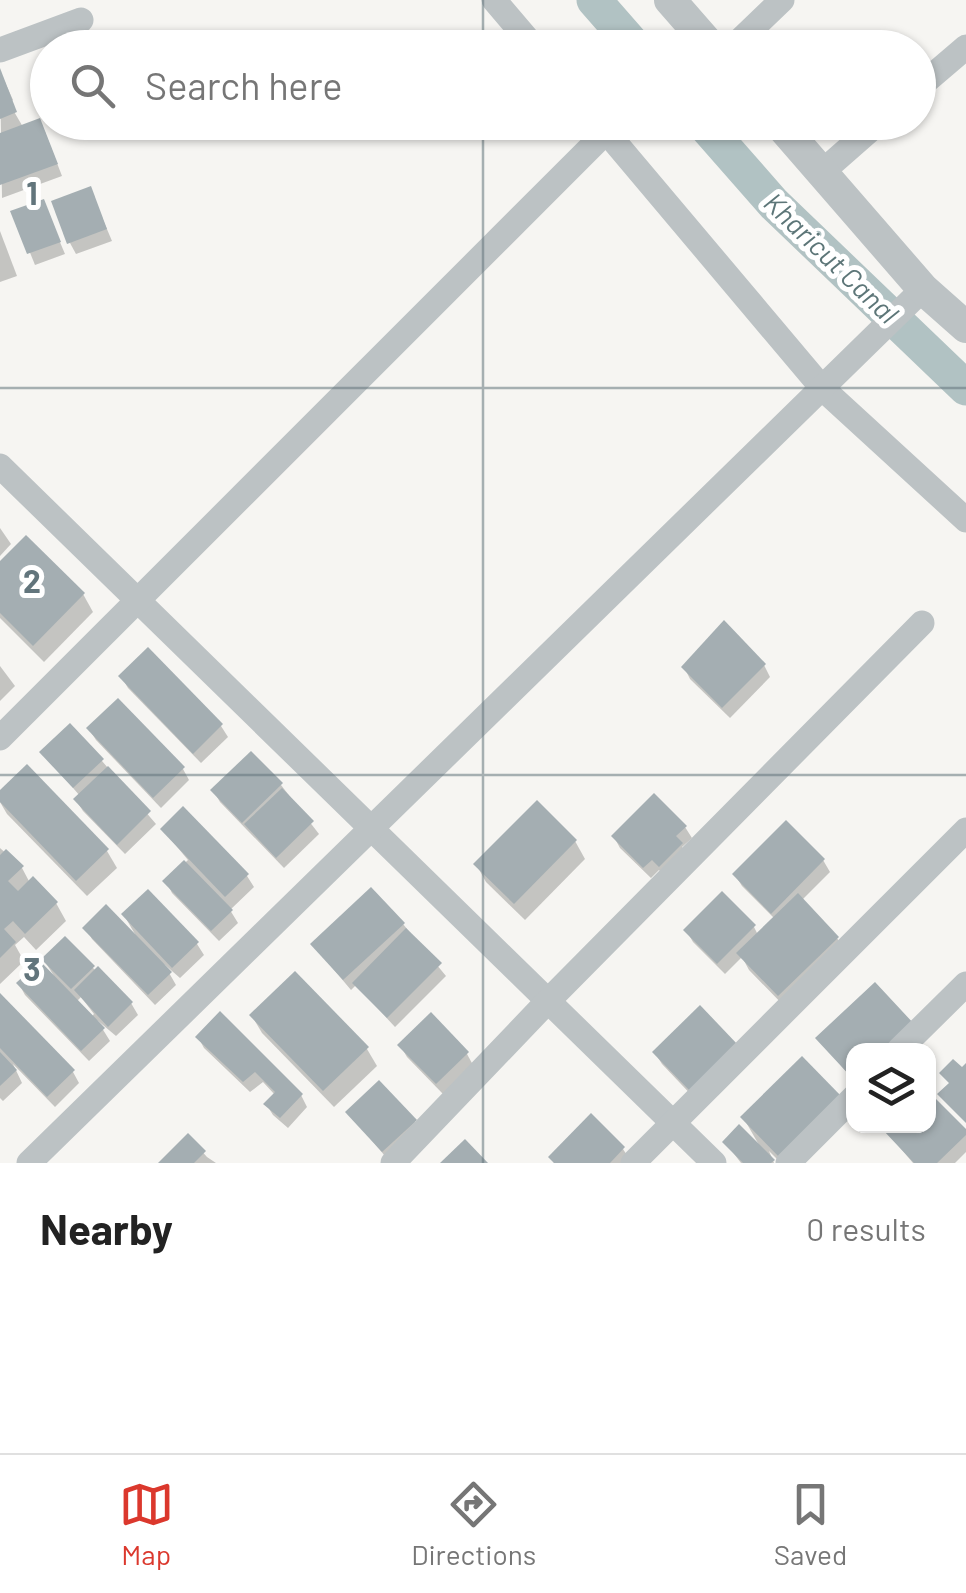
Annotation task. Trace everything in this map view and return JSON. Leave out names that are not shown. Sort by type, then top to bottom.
[{"type":"street","points":[[494,0],[519,30]]},
{"type":"street","points":[[670,0],[696,30]]},
{"type":"street","points":[[751,30],[782,0]]},
{"type":"street","points":[[53,30],[80,20]]},
{"type":"street","points":[[0,50],[30,39]]},
{"type":"street","points":[[936,73],[966,47]]},
{"type":"street","points":[[0,738],[590,140]]},
{"type":"street","points":[[612,140],[823,389],[966,520]]},
{"type":"street","points":[[794,140],[924,289],[966,327]]},
{"type":"street","points":[[822,172],[858,140]]},
{"type":"street","points":[[29,1163],[924,289]]},
{"type":"street","points":[[0,466],[714,1163]]},
{"type":"street","points":[[394,1163],[548,1001],[922,624]]},
{"type":"street","points":[[633,1163],[966,830]]},
{"type":"street","points":[[907,1043],[966,984]]},
{"type":"street","points":[[788,1163],[846,1105]]},
{"type":"building","points":[[0,68],[17,112],[0,119]]},
{"type":"building","points":[[30,122],[30,140],[49,140],[58,164],[0,185],[0,133]]},
{"type":"building","points":[[91,186],[107,229],[67,244],[51,201]]},
{"type":"building","points":[[44,199],[61,242],[27,254],[10,211]]},
{"type":"building","points":[[26,535],[85,593],[33,646],[0,613],[0,561]]},
{"type":"building","points":[[724,620],[766,664],[722,708],[681,667]]},
{"type":"building","points":[[148,647],[223,724],[193,754],[118,676]]},
{"type":"building","points":[[118,698],[185,767],[153,798],[86,728]]},
{"type":"building","points":[[70,723],[104,759],[73,788],[39,752]]},
{"type":"building","points":[[251,751],[283,783],[242,823],[210,790]]},
{"type":"building","points":[[27,764],[109,849],[76,881],[0,802],[0,790]]},
{"type":"building","points":[[108,766],[151,811],[117,845],[73,799]]},
{"type":"building","points":[[282,788],[314,821],[276,858],[244,824]]},
{"type":"building","points":[[654,793],[687,826],[676,836],[683,843],[659,867],[652,860],[643,868],[611,836]]},
{"type":"building","points":[[537,800],[577,840],[514,904],[473,864]]},
{"type":"building","points":[[183,806],[249,874],[225,897],[160,829]]},
{"type":"building","points":[[786,820],[825,859],[771,914],[732,874]]},
{"type":"building","points":[[6,849],[24,866],[8,881],[18,891],[33,876],[58,902],[25,934],[13,921],[4,929],[16,942],[0,958],[0,855]]},
{"type":"building","points":[[184,860],[233,910],[211,931],[162,881]]},
{"type":"building","points":[[371,887],[405,923],[343,980],[310,944]]},
{"type":"building","points":[[148,889],[199,942],[172,968],[121,914]]},
{"type":"building","points":[[722,891],[756,925],[717,964],[683,930]]},
{"type":"building","points":[[798,893],[839,937],[778,996],[736,953]]},
{"type":"building","points":[[106,904],[172,972],[148,995],[82,928]]},
{"type":"building","points":[[406,928],[442,963],[387,1018],[352,983]]},
{"type":"building","points":[[65,936],[95,966],[71,989],[41,959]]},
{"type":"building","points":[[40,961],[105,1028],[81,1051],[16,983]]},
{"type":"building","points":[[98,966],[133,1002],[108,1027],[74,990]]},
{"type":"building","points":[[295,971],[369,1047],[323,1091],[249,1015]]},
{"type":"building","points":[[875,982],[915,1025],[896,1043],[846,1043],[846,1071],[815,1038]]},
{"type":"building","points":[[0,993],[75,1070],[47,1097],[0,1048]]},
{"type":"building","points":[[700,1005],[739,1046],[691,1092],[652,1052]]},
{"type":"building","points":[[220,1011],[303,1094],[280,1118],[263,1104],[275,1092],[255,1072],[243,1082],[195,1037]]},
{"type":"building","points":[[431,1012],[469,1052],[436,1084],[397,1045]]},
{"type":"building","points":[[0,1052],[17,1070],[0,1086]]},
{"type":"building","points":[[802,1056],[842,1097],[780,1158],[740,1117]]},
{"type":"building","points":[[953,1059],[962,1067],[966,1063],[966,1123],[937,1094],[949,1083],[939,1073]]},
{"type":"building","points":[[379,1080],[417,1120],[382,1152],[345,1112]]},
{"type":"building","points":[[936,1099],[966,1129],[966,1135],[937,1163],[914,1163],[886,1133],[936,1133]]},
{"type":"building","points":[[591,1113],[625,1147],[610,1163],[554,1163],[548,1157]]},
{"type":"building","points":[[739,1124],[775,1160],[743,1163],[722,1142]]},
{"type":"building","points":[[188,1133],[206,1151],[194,1163],[158,1163]]},
{"type":"building","points":[[465,1139],[488,1163],[440,1163]]},
{"type":"waterway","name":"Kharicut Canal","points":[[594,0],[620,30]]},
{"type":"waterway","name":"Kharicut Canal","points":[[718,140],[774,204],[966,388]]}]
